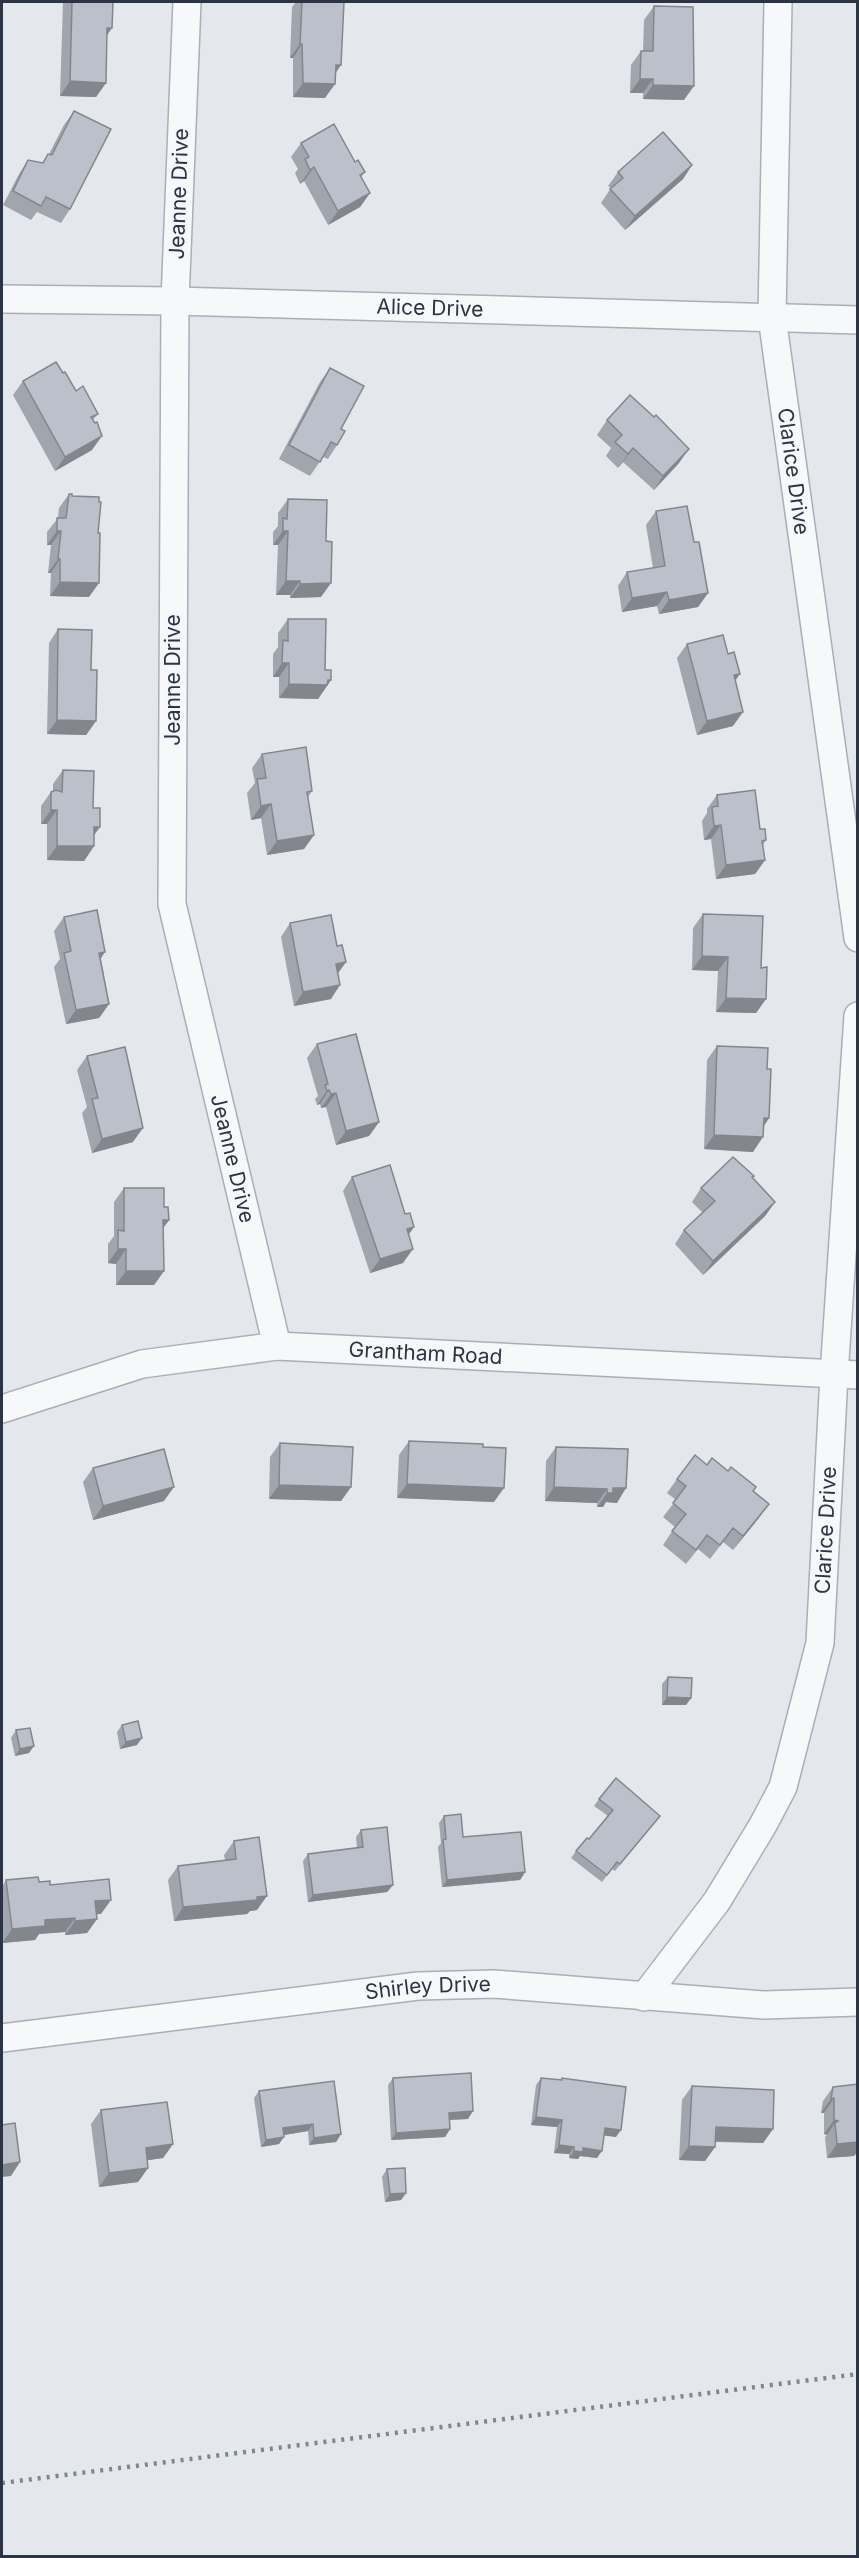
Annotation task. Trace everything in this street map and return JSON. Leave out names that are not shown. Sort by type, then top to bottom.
[{"type":"street","name":"Jeanne Drive","points":[[187,2],[175,301],[172,904],[278,1346]]},
{"type":"street","name":"Clarice Drive","points":[[778,2],[772,317],[858,938]]},
{"type":"street","name":"Alice Drive","points":[[2,299],[175,301],[858,320]]},
{"type":"street","name":"Clarice Drive","points":[[644,1997],[717,1901],[783,1787],[820,1643],[846,1375],[858,1017]]},
{"type":"street","name":"Grantham Road","points":[[2,1409],[142,1364],[278,1346],[846,1375]]},
{"type":"street","name":"Shirley Drive","points":[[2,2038],[418,1986],[494,1984],[764,2005],[858,2002]]},
{"type":"building","points":[[72,2],[113,2],[112,28],[107,28],[106,83],[70,81]]},
{"type":"building","points":[[302,2],[344,2],[341,65],[336,65],[335,84],[303,83],[302,44],[300,44]]},
{"type":"building","points":[[654,6],[693,7],[694,86],[653,85],[653,79],[640,79],[641,51],[653,51]]},
{"type":"building","points":[[74,111],[111,129],[70,209],[46,197],[41,206],[13,191],[28,160],[43,163],[48,154],[52,155]]},
{"type":"building","points":[[334,124],[355,162],[358,160],[365,172],[360,175],[370,193],[338,211],[314,167],[310,170],[305,159],[309,157],[301,143]]},
{"type":"building","points":[[663,132],[692,165],[635,216],[610,189],[623,178],[618,172]]},
{"type":"building","points":[[56,362],[76,391],[83,386],[98,414],[91,417],[95,423],[97,422],[102,436],[65,457],[23,381]]},
{"type":"building","points":[[330,368],[364,386],[341,429],[345,431],[337,445],[331,442],[320,462],[289,445]]},
{"type":"building","points":[[630,395],[654,417],[656,415],[689,449],[663,476],[633,448],[628,454],[615,442],[622,435],[607,420]]},
{"type":"building","points":[[69,494],[99,497],[99,502],[101,502],[98,533],[100,533],[99,583],[60,582],[60,559],[58,559],[61,531],[57,531],[57,518],[66,518]]},
{"type":"building","points":[[288,499],[327,500],[326,541],[332,542],[331,583],[300,584],[300,581],[286,581],[288,531],[283,531],[283,518],[287,519]]},
{"type":"building","points":[[687,506],[694,542],[699,542],[708,593],[669,600],[667,592],[632,598],[627,572],[665,566],[656,511]]},
{"type":"building","points":[[288,619],[326,619],[325,670],[331,670],[331,680],[328,680],[327,685],[289,684],[289,663],[282,663],[283,640],[288,641]]},
{"type":"building","points":[[58,629],[92,630],[91,670],[97,670],[96,721],[57,720]]},
{"type":"building","points":[[723,635],[728,654],[734,652],[740,674],[734,675],[743,712],[707,721],[687,644]]},
{"type":"building","points":[[306,747],[312,791],[307,792],[314,835],[277,841],[271,804],[261,806],[257,779],[266,778],[262,754]]},
{"type":"building","points":[[63,770],[94,771],[93,808],[100,808],[100,827],[94,827],[94,846],[57,846],[57,810],[51,810],[51,792],[56,790],[62,792]]},
{"type":"building","points":[[755,790],[760,829],[765,829],[766,840],[762,841],[765,860],[726,865],[721,825],[714,826],[712,807],[718,806],[717,795]]},
{"type":"building","points":[[97,910],[105,952],[99,953],[109,1004],[76,1010],[64,953],[71,951],[64,917]]},
{"type":"building","points":[[703,914],[763,916],[761,968],[767,967],[766,999],[726,998],[728,957],[702,956]]},
{"type":"building","points":[[331,915],[337,946],[342,945],[346,962],[336,964],[340,985],[303,992],[290,923]]},
{"type":"building","points":[[356,1034],[379,1122],[346,1131],[336,1093],[331,1094],[325,1085],[328,1084],[317,1044]]},
{"type":"building","points":[[717,1046],[768,1048],[767,1069],[771,1069],[769,1118],[764,1118],[763,1137],[714,1135]]},
{"type":"building","points":[[125,1047],[143,1128],[102,1139],[92,1099],[98,1098],[87,1056]]},
{"type":"building","points":[[733,1157],[754,1176],[752,1177],[775,1202],[713,1261],[684,1230],[715,1201],[701,1188]]},
{"type":"building","points":[[390,1165],[405,1214],[410,1213],[414,1227],[407,1229],[413,1249],[380,1259],[352,1177]]},
{"type":"building","points":[[124,1188],[164,1188],[164,1207],[168,1207],[169,1220],[163,1220],[164,1271],[126,1271],[126,1249],[118,1249],[118,1230],[124,1231]]},
{"type":"building","points":[[409,1441],[483,1444],[483,1447],[506,1448],[504,1488],[407,1484]]},
{"type":"building","points":[[280,1443],[353,1447],[351,1487],[279,1485]]},
{"type":"building","points":[[556,1447],[628,1449],[626,1488],[613,1488],[613,1493],[607,1493],[607,1489],[554,1487]]},
{"type":"building","points":[[164,1449],[174,1487],[103,1506],[93,1468]]},
{"type":"building","points":[[695,1455],[707,1465],[712,1458],[728,1471],[731,1467],[756,1487],[753,1491],[769,1504],[743,1536],[733,1528],[720,1545],[707,1535],[696,1550],[672,1531],[686,1514],[673,1503],[686,1486],[677,1479]]},
{"type":"building","points":[[668,1677],[692,1678],[691,1698],[667,1697]]},
{"type":"building","points":[[138,1721],[142,1738],[126,1742],[122,1725]]},
{"type":"building","points":[[30,1728],[34,1746],[20,1749],[16,1730]]},
{"type":"building","points":[[616,1778],[660,1816],[620,1864],[617,1862],[607,1875],[576,1851],[613,1810],[599,1799]]},
{"type":"building","points":[[461,1814],[463,1837],[521,1832],[525,1872],[447,1880],[443,1840],[446,1839],[444,1816]]},
{"type":"building","points":[[387,1827],[393,1885],[313,1895],[308,1854],[363,1847],[361,1830]]},
{"type":"building","points":[[259,1837],[267,1896],[257,1897],[257,1900],[183,1907],[178,1866],[236,1859],[234,1841]]},
{"type":"building","points":[[38,1877],[39,1882],[50,1881],[50,1885],[109,1879],[111,1900],[95,1901],[97,1919],[45,1920],[45,1926],[12,1929],[6,1880]]},
{"type":"building","points":[[471,2073],[473,2111],[449,2113],[450,2129],[396,2133],[393,2078]]},
{"type":"building","points":[[541,2078],[562,2080],[562,2078],[626,2087],[621,2130],[605,2128],[602,2151],[583,2148],[583,2152],[574,2151],[574,2147],[559,2145],[562,2120],[536,2117]]},
{"type":"building","points":[[334,2081],[341,2134],[314,2138],[313,2124],[283,2128],[284,2137],[266,2140],[259,2091]]},
{"type":"building","points":[[858,2084],[858,2142],[837,2144],[835,2123],[838,2121],[834,2120],[834,2098],[831,2099],[833,2087]]},
{"type":"building","points":[[692,2086],[774,2090],[773,2129],[716,2127],[715,2147],[689,2146]]},
{"type":"building","points":[[167,2102],[173,2144],[146,2148],[148,2168],[109,2173],[101,2110]]},
{"type":"building","points":[[15,2123],[20,2162],[2,2165],[2,2125]]},
{"type":"building","points":[[405,2168],[406,2193],[390,2194],[387,2169]]},
{"type":"railway","points":[[2,2483],[858,2374]]}]
